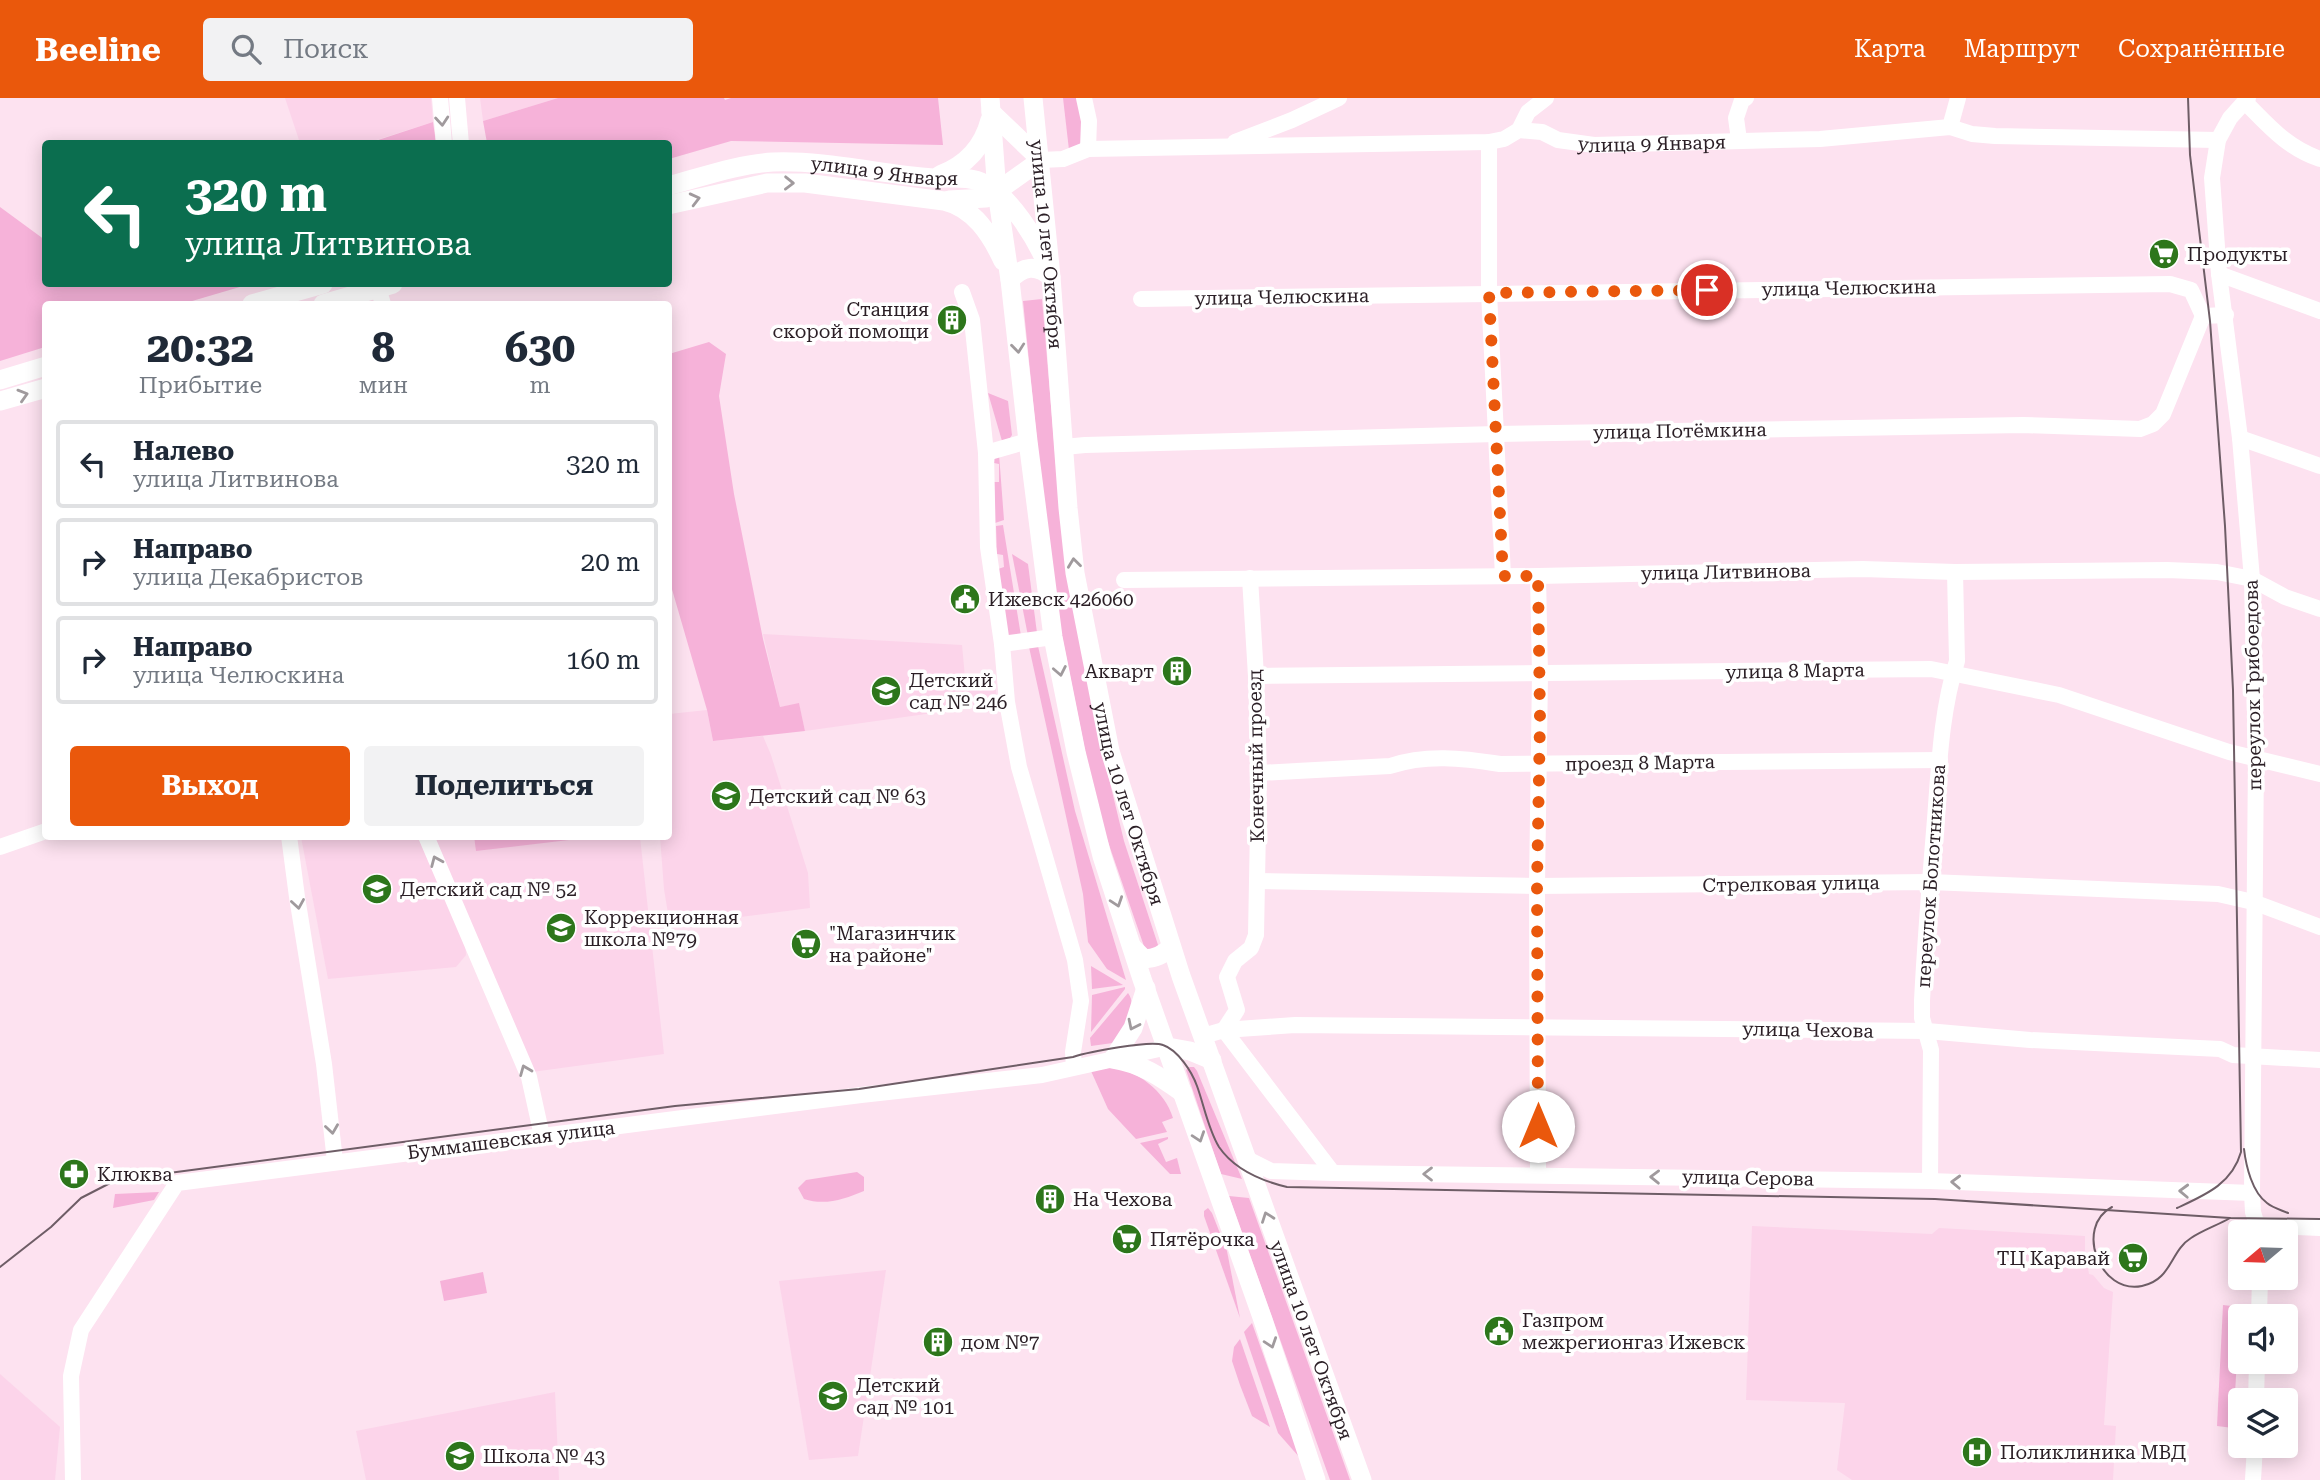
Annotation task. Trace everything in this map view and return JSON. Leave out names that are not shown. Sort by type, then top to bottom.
[{"type":"main road","name":"улица 10 лет Октября","points":[[1033,98],[1041,160],[1075,573],[1110,751],[1171,947],[1362,1480]]},
{"type":"main road","name":"улица 10 лет Октября","points":[[990,105],[997,192],[1053,637],[1076,752],[1102,856],[1317,1480]]},
{"type":"main road","points":[[944,201],[986,198],[1041,160],[990,105]]},
{"type":"main road","points":[[933,178],[956,169],[977,149],[987,130],[990,105]]},
{"type":"main road","name":"улица 9 Января","points":[[672,185],[773,162],[824,164],[933,178],[973,179],[989,186],[1006,201],[1041,252],[1051,277]]},
{"type":"main road","name":"улица 9 Января","points":[[672,204],[767,183],[805,183],[944,201],[959,205],[988,234],[1010,281]]},
{"type":"main road","points":[[1010,281],[1019,271],[1030,268],[1043,270],[1051,277]]},
{"type":"main road","points":[[263,301],[312,287]]},
{"type":"main road","points":[[338,301],[385,292]]},
{"type":"main road","points":[[0,380],[42,367]]},
{"type":"main road","points":[[0,401],[42,389]]},
{"type":"main road","points":[[1133,948],[1144,959],[1164,954],[1171,947]]},
{"type":"main road","points":[[1146,988],[1133,1028],[1113,1059],[1144,1067],[1184,1093]]},
{"type":"main road","points":[[1168,1047],[1190,1051],[1212,1060]]},
{"type":"street","points":[[440,98],[444,140]]},
{"type":"street","points":[[457,98],[461,140]]},
{"type":"street","points":[[1084,98],[1089,121],[1088,149]]},
{"type":"street","points":[[1223,147],[1339,98]]},
{"type":"street","points":[[1041,160],[1063,159],[1088,149],[1489,142],[1504,139],[1519,130],[1528,112],[1546,98]]},
{"type":"street","points":[[1739,140],[1736,118],[1742,100],[1746,98]]},
{"type":"street","points":[[1950,127],[1958,98]]},
{"type":"street","points":[[2218,140],[2230,118],[2246,100],[2279,137],[2303,153],[2320,159]]},
{"type":"street","name":"улица 9 Января","points":[[1519,130],[1542,132],[1558,140],[1594,145],[1820,139],[1950,127],[1972,134],[2218,140]]},
{"type":"street","name":"переулок Грибоедова","points":[[2218,140],[2212,178],[2219,274],[2240,438],[2252,579],[2256,759],[2252,1193],[2256,1220]]},
{"type":"street","points":[[1489,142],[1489,293],[1503,576]]},
{"type":"street","points":[[2219,274],[2320,311]]},
{"type":"street","name":"улица Челюскина","points":[[1141,299],[2170,284],[2191,290],[2203,316]]},
{"type":"street","points":[[962,292],[972,320],[986,453],[988,547],[1007,702],[1019,766],[1075,960],[1080,1002],[1073,1052],[1074,1067]]},
{"type":"street","points":[[2203,316],[2225,315]]},
{"type":"street","name":"улица Потёмкина","points":[[1064,447],[1497,433],[2023,425],[2140,429],[2153,424],[2163,414],[2203,316]]},
{"type":"street","points":[[2240,438],[2320,466]]},
{"type":"street","points":[[986,453],[1028,441]]},
{"type":"street","name":"улица Литвинова","points":[[1124,580],[1538,576],[1863,569],[1955,572],[2167,570],[2217,572],[2252,579],[2285,597],[2320,609]]},
{"type":"street","name":"переулок Болотникова","points":[[1930,1181],[1931,1050],[1922,1018],[1922,1001],[1940,760],[1952,675],[1957,661],[1955,572]]},
{"type":"street","points":[[1538,576],[1538,1175]]},
{"type":"street","name":"Конечный проезд","points":[[1224,1030],[1237,1010],[1227,977],[1235,961],[1251,947],[1255,935],[1259,773],[1250,578]]},
{"type":"street","points":[[1002,644],[1053,637]]},
{"type":"street","name":"улица 8 Марта","points":[[1256,676],[1931,669],[2059,695],[2229,752],[2320,774]]},
{"type":"street","points":[[2255,731],[2263,750],[2282,766],[2267,778],[2255,795]]},
{"type":"street","name":"проезд 8 Марта","points":[[1259,773],[1390,766],[1408,760],[1454,757],[1500,764],[1940,760]]},
{"type":"street","points":[[0,847],[42,832]]},
{"type":"street","points":[[290,840],[324,1064],[335,1161]]},
{"type":"street","points":[[428,840],[529,1077],[542,1136]]},
{"type":"street","name":"Стрелковая улица","points":[[1256,881],[1537,886],[1930,882],[2218,894],[2253,902],[2320,927]]},
{"type":"street","name":"улица Чехова","points":[[1203,1036],[1224,1030],[1294,1025],[1927,1031],[2030,1040],[2220,1049],[2233,1055],[2320,1059]]},
{"type":"street","points":[[1224,1030],[1333,1173]]},
{"type":"street","name":"Буммашевская улица","points":[[73,1480],[71,1376],[81,1330],[177,1183],[335,1161],[1042,1075],[1168,1047]]},
{"type":"street","name":"улица Серова","points":[[1247,1158],[1271,1171],[1930,1181],[2252,1193]]},
{"type":"street","points":[[2298,1228],[2320,1228]]},
{"type":"street","points":[[2253,1480],[2254,1458]]},
{"type":"shaded area","points":[[285,98],[431,98],[433,122],[376,140],[299,140]]},
{"type":"shaded area","points":[[480,98],[558,98],[483,121]]},
{"type":"shaded area","points":[[558,98],[938,98],[943,145],[731,141],[672,158],[672,140],[486,140],[483,121]]},
{"type":"shaded area","points":[[1063,98],[1081,98],[1082,145],[1069,150]]},
{"type":"shaded area","points":[[433,122],[436,140],[378,140]]},
{"type":"shaded area","points":[[0,207],[42,238],[42,287],[240,287],[192,301],[42,301],[42,348],[0,361]]},
{"type":"shaded area","points":[[1042,299],[1061,524],[1098,733],[1124,841],[1159,948],[1146,952],[1097,810],[1051,581],[1023,301]]},
{"type":"shaded area","points":[[709,342],[726,354],[719,396],[734,494],[763,639],[780,707],[799,703],[805,731],[713,741],[707,710],[672,589],[672,353]]},
{"type":"shaded area","points":[[988,393],[1008,401],[1012,435],[1010,438],[1002,441]]},
{"type":"shaded area","points":[[999,454],[1004,520],[995,523],[994,482],[999,482],[999,464],[994,463]]},
{"type":"shaded area","points":[[1003,525],[1021,636],[1005,639],[998,569],[1004,567],[1003,555],[997,554],[996,526]]},
{"type":"shaded area","points":[[1012,554],[1028,564],[1037,633],[1028,636]]},
{"type":"shaded area","name":"Детский сад № 246","points":[[763,634],[962,645],[965,678],[995,678],[997,704],[805,731],[799,704],[780,707]]},
{"type":"shaded area","points":[[1038,646],[1075,811],[1126,980],[1107,969],[1088,942],[1083,894],[1029,647]]},
{"type":"shaded area","name":"Детский сад № 63","points":[[707,710],[713,741],[763,736],[808,873],[810,908],[670,926],[660,840],[672,840],[672,714]]},
{"type":"shaded area","name":"Детский сад № 52","points":[[302,840],[422,840],[465,941],[466,955],[456,967],[328,979]]},
{"type":"shaded area","name":"Коррекционная школа №79","points":[[434,840],[640,840],[664,1054],[532,1072]]},
{"type":"shaded area","points":[[475,840],[569,840],[476,851]]},
{"type":"shaded area","points":[[1091,966],[1123,985],[1092,989]]},
{"type":"shaded area","points":[[1125,989],[1091,1032],[1092,995]]},
{"type":"shaded area","points":[[1128,993],[1132,1004],[1131,1011],[1120,1042],[1091,1046],[1090,1038]]},
{"type":"shaded area","points":[[1194,1067],[1197,1071],[1242,1179],[1221,1174],[1186,1070]]},
{"type":"shaded area","points":[[1108,1068],[1129,1072],[1156,1090],[1173,1118],[1162,1122],[1167,1132],[1136,1139],[1108,1109],[1091,1071]]},
{"type":"shaded area","points":[[1168,1137],[1158,1144],[1166,1162],[1177,1158],[1181,1174],[1170,1174],[1140,1143]]},
{"type":"shaded area","points":[[857,1172],[864,1177],[864,1191],[842,1199],[827,1202],[804,1199],[798,1188],[806,1180]]},
{"type":"shaded area","points":[[159,1192],[154,1200],[113,1208],[115,1194]]},
{"type":"shaded area","points":[[1229,1196],[1249,1198],[1350,1480],[1330,1480]]},
{"type":"shaded area","points":[[1208,1208],[1227,1251],[1240,1318],[1204,1216],[1204,1211]]},
{"type":"shaded area","points":[[1752,1226],[1932,1234],[1939,1228],[2085,1236],[2089,1274],[2104,1288],[2113,1292],[2104,1425],[2116,1426],[2113,1480],[1852,1480],[1837,1470],[1845,1403],[1746,1400]]},
{"type":"shaded area","name":"Детский сад № 101","points":[[886,1270],[858,1456],[809,1460],[779,1281]]},
{"type":"shaded area","points":[[483,1272],[487,1293],[444,1301],[440,1281]]},
{"type":"shaded area","points":[[2223,1305],[2228,1306],[2228,1374],[2236,1374],[2235,1388],[2228,1388],[2228,1427],[2217,1426]]},
{"type":"shaded area","points":[[1252,1323],[1300,1458],[1278,1433],[1244,1332]]},
{"type":"shaded area","points":[[1240,1339],[1270,1427],[1252,1416],[1240,1385],[1232,1361],[1234,1347]]},
{"type":"shaded area","points":[[0,1374],[60,1427],[55,1480],[0,1480]]},
{"type":"shaded area","name":"Школа № 43","points":[[555,1392],[559,1480],[366,1480],[356,1431]]},
{"type":"tram line","points":[[2177,1208],[2216,1187],[2231,1172],[2241,1152],[2233,690],[2225,526],[2210,321],[2190,155],[2188,98]]},
{"type":"tram line","points":[[0,1267],[51,1227],[81,1198],[116,1180],[675,1106],[859,1089],[1146,1044],[1163,1045],[1184,1062],[1197,1086],[1215,1140],[1225,1155],[1249,1173],[1287,1187],[1935,1199],[2230,1218],[2320,1219]]},
{"type":"tram line","points":[[2244,1149],[2248,1171],[2257,1192],[2269,1205],[2288,1213]]},
{"type":"tram line","points":[[2112,1207],[2101,1217],[2095,1229],[2094,1243],[2104,1270],[2114,1280],[2127,1286],[2152,1283],[2165,1272],[2184,1244],[2230,1218]]},
{"type":"place","name":"Продукты","points":[[2164,254]]},
{"type":"place","name":"Станция скорой помощи","points":[[952,320]]},
{"type":"place","name":"Ижевск 426060","points":[[965,599]]},
{"type":"place","name":"Акварт","points":[[1177,671]]},
{"type":"place","name":"Детский сад № 246","points":[[886,691]]},
{"type":"place","name":"Детский сад № 63","points":[[726,796]]},
{"type":"place","name":"Детский сад № 52","points":[[377,889]]},
{"type":"place","name":"Коррекционная школа №79","points":[[561,928]]},
{"type":"place","name":"\"Магазинчик на районе\"","points":[[806,944]]},
{"type":"place","name":"Клюква","points":[[74,1174]]},
{"type":"place","name":"На Чехова","points":[[1050,1199]]},
{"type":"place","name":"Пятёрочка","points":[[1127,1239]]},
{"type":"place","name":"ТЦ Каравай","points":[[2133,1258]]},
{"type":"place","name":"Газпром межрегионгаз Ижевск","points":[[1499,1331]]},
{"type":"place","name":"дом №7","points":[[938,1342]]},
{"type":"place","name":"Детский сад № 101","points":[[833,1396]]},
{"type":"place","name":"Поликлиника МВД","points":[[1977,1452]]},
{"type":"place","name":"Школа № 43","points":[[460,1456]]},
{"type":"route","points":[[1538,1126],[1538,576],[1503,576],[1489,293],[1707,290]]}]
